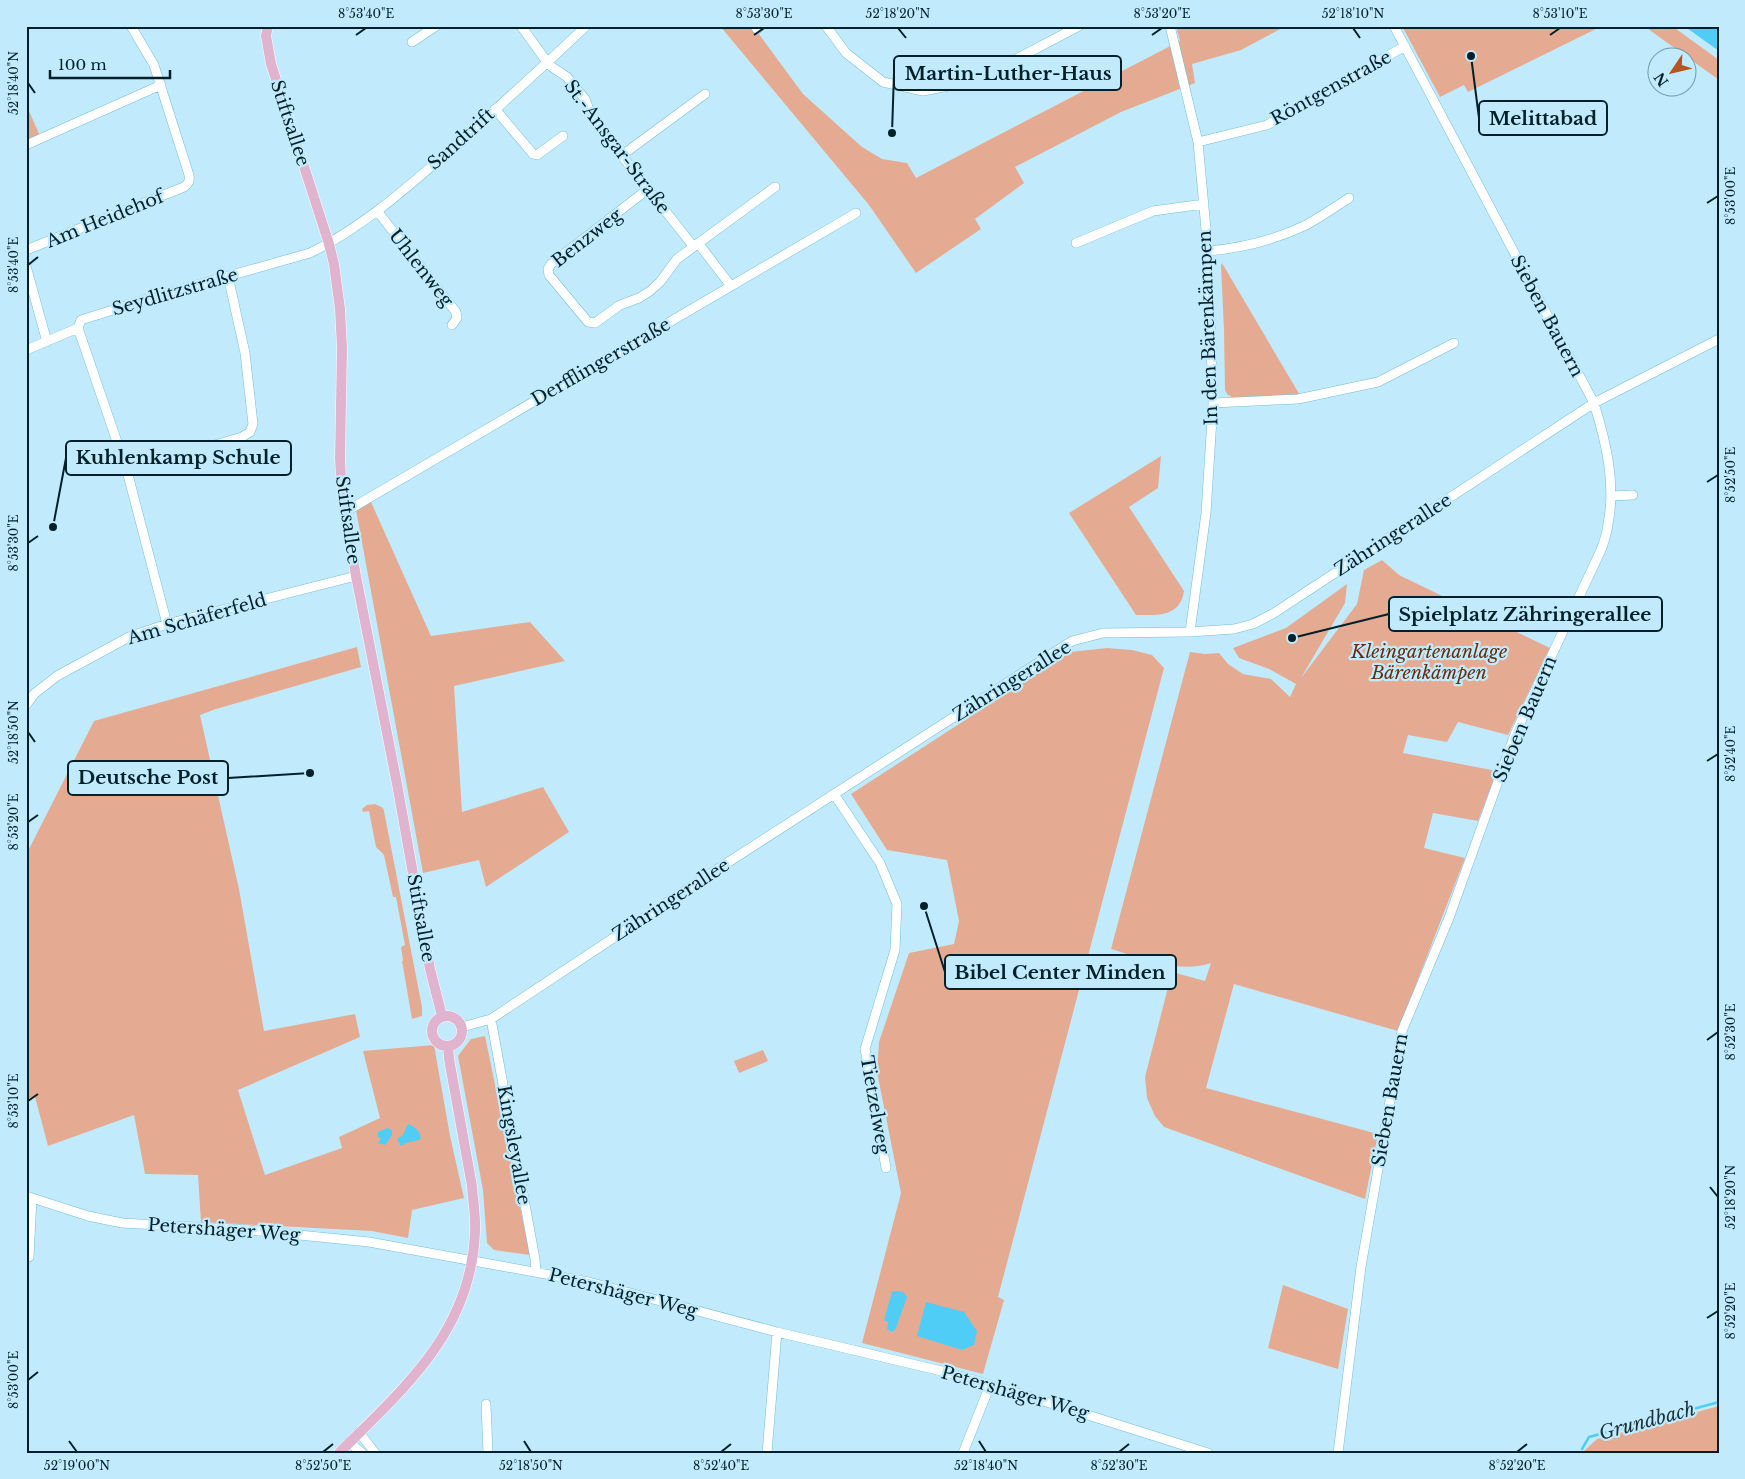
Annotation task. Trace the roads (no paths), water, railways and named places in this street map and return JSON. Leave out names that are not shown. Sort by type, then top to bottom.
[{"type":"main road","name":"Stiftsallee","points":[[268,26],[266,36],[271,64],[329,244],[339,298],[342,348],[340,459],[345,512],[430,969],[442,1016]]},
{"type":"main road","points":[[448,1015],[460,1021],[462,1027],[460,1040],[448,1046],[443,1046],[436,1041],[432,1032],[434,1022],[442,1016],[448,1015]]},
{"type":"main road","points":[[339,1453],[402,1390],[430,1357],[459,1305],[472,1260],[475,1221],[472,1186],[456,1105],[448,1046]]},
{"type":"street","points":[[26,145],[161,84],[154,65],[131,26]]},
{"type":"street","points":[[412,42],[436,26]]},
{"type":"street","name":"St.-Ansgar-Straße","points":[[521,26],[552,67],[567,78],[585,99],[592,118],[621,156],[731,286]]},
{"type":"street","name":"Sandtrift","points":[[329,244],[378,212],[548,62],[586,26]]},
{"type":"street","points":[[755,26],[757,29],[761,26]]},
{"type":"street","points":[[826,26],[846,53],[883,82],[924,91],[969,82],[986,75],[1079,26]]},
{"type":"street","name":"In den Bärenkämpen","points":[[1170,26],[1198,142],[1208,251],[1213,402],[1206,513],[1190,632]]},
{"type":"street","name":"Sieben Bauern","points":[[1338,1453],[1361,1266],[1402,1030],[1448,918],[1515,734],[1601,550],[1608,524],[1611,496],[1609,460],[1594,403],[1394,26]]},
{"type":"street","name":"Röntgenstraße","points":[[1198,142],[1267,125],[1405,46]]},
{"type":"street","name":"Am Heidehof","points":[[26,250],[184,187],[190,180],[161,84]]},
{"type":"street","points":[[621,156],[704,94]]},
{"type":"street","points":[[496,108],[533,154],[539,154],[563,136]]},
{"type":"street","name":"Benzweg","points":[[648,189],[551,264],[548,269],[549,275],[588,322],[595,323],[620,305],[639,298],[650,291],[660,282],[672,264],[695,244],[774,187]]},
{"type":"street","points":[[1208,251],[1250,245],[1277,236],[1305,225],[1349,198]]},
{"type":"street","points":[[1076,243],[1154,210],[1204,204]]},
{"type":"street","name":"Uhlenweg","points":[[378,212],[456,312],[457,318],[452,325]]},
{"type":"street","name":"Derfflingerstraße","points":[[345,512],[856,213]]},
{"type":"street","name":"Seydlitzstraße","points":[[26,350],[78,328],[81,320],[310,253],[329,244]]},
{"type":"street","points":[[26,266],[47,342]]},
{"type":"street","points":[[126,471],[242,437],[250,432],[253,424],[245,353],[228,276]]},
{"type":"street","points":[[78,328],[126,471],[168,624]]},
{"type":"street","name":"Zähringerallee","points":[[462,1027],[491,1019],[698,882],[1072,641],[1103,633],[1190,632],[1234,629],[1253,624],[1274,613],[1594,403],[1719,339]]},
{"type":"street","points":[[1213,402],[1303,398],[1378,382],[1454,344]]},
{"type":"street","points":[[1611,496],[1633,495]]},
{"type":"street","name":"Am Schäferfeld","points":[[26,705],[44,685],[93,655],[130,637],[168,624],[356,576]]},
{"type":"street","name":"Tietzelweg","points":[[834,794],[880,863],[897,904],[895,950],[865,1049],[886,1168]]},
{"type":"street","name":"Kingsleyallee","points":[[491,1019],[536,1271]]},
{"type":"street","points":[[29,1197],[29,1257]]},
{"type":"street","name":"Petershäger Weg","points":[[29,1197],[88,1216],[122,1223],[294,1233],[380,1244],[589,1282],[777,1332],[950,1373],[1188,1450],[1208,1453]]},
{"type":"street","points":[[767,1453],[777,1332]]},
{"type":"street","points":[[963,1453],[990,1385]]},
{"type":"street","points":[[486,1404],[488,1453]]},
{"type":"street","points":[[359,1432],[374,1453]]},
{"type":"street","points":[[350,1442],[362,1453]]},
{"type":"water","points":[[1684,26],[1719,26],[1719,51]]},
{"type":"water","points":[[408,1124],[417,1130],[421,1139],[401,1146],[397,1139],[403,1135]]},
{"type":"water","points":[[387,1128],[392,1130],[392,1135],[385,1145],[378,1143],[381,1139],[378,1137],[378,1132]]},
{"type":"water","points":[[892,1292],[903,1292],[907,1297],[896,1328],[894,1331],[890,1331],[887,1329],[888,1322],[884,1320]]},
{"type":"water","points":[[926,1302],[964,1312],[977,1331],[974,1345],[962,1350],[917,1336]]},
{"type":"waterway","name":"Grundbach","points":[[1582,1449],[1589,1437],[1719,1402]]},
{"type":"place","name":"Melittabad","points":[[1471,56]]},
{"type":"place","name":"Martin-Luther-Haus","points":[[892,133]]},
{"type":"place","name":"Kuhlenkamp Schule","points":[[53,527]]},
{"type":"place","name":"Spielplatz Zähringerallee","points":[[1292,638]]},
{"type":"place","name":"Deutsche Post","points":[[310,773]]},
{"type":"place","name":"Bibel Center Minden","points":[[924,906]]},
{"type":"park label","name":"Kleingartenanlage Bärenkämpen","points":[[1429,662]]}]
